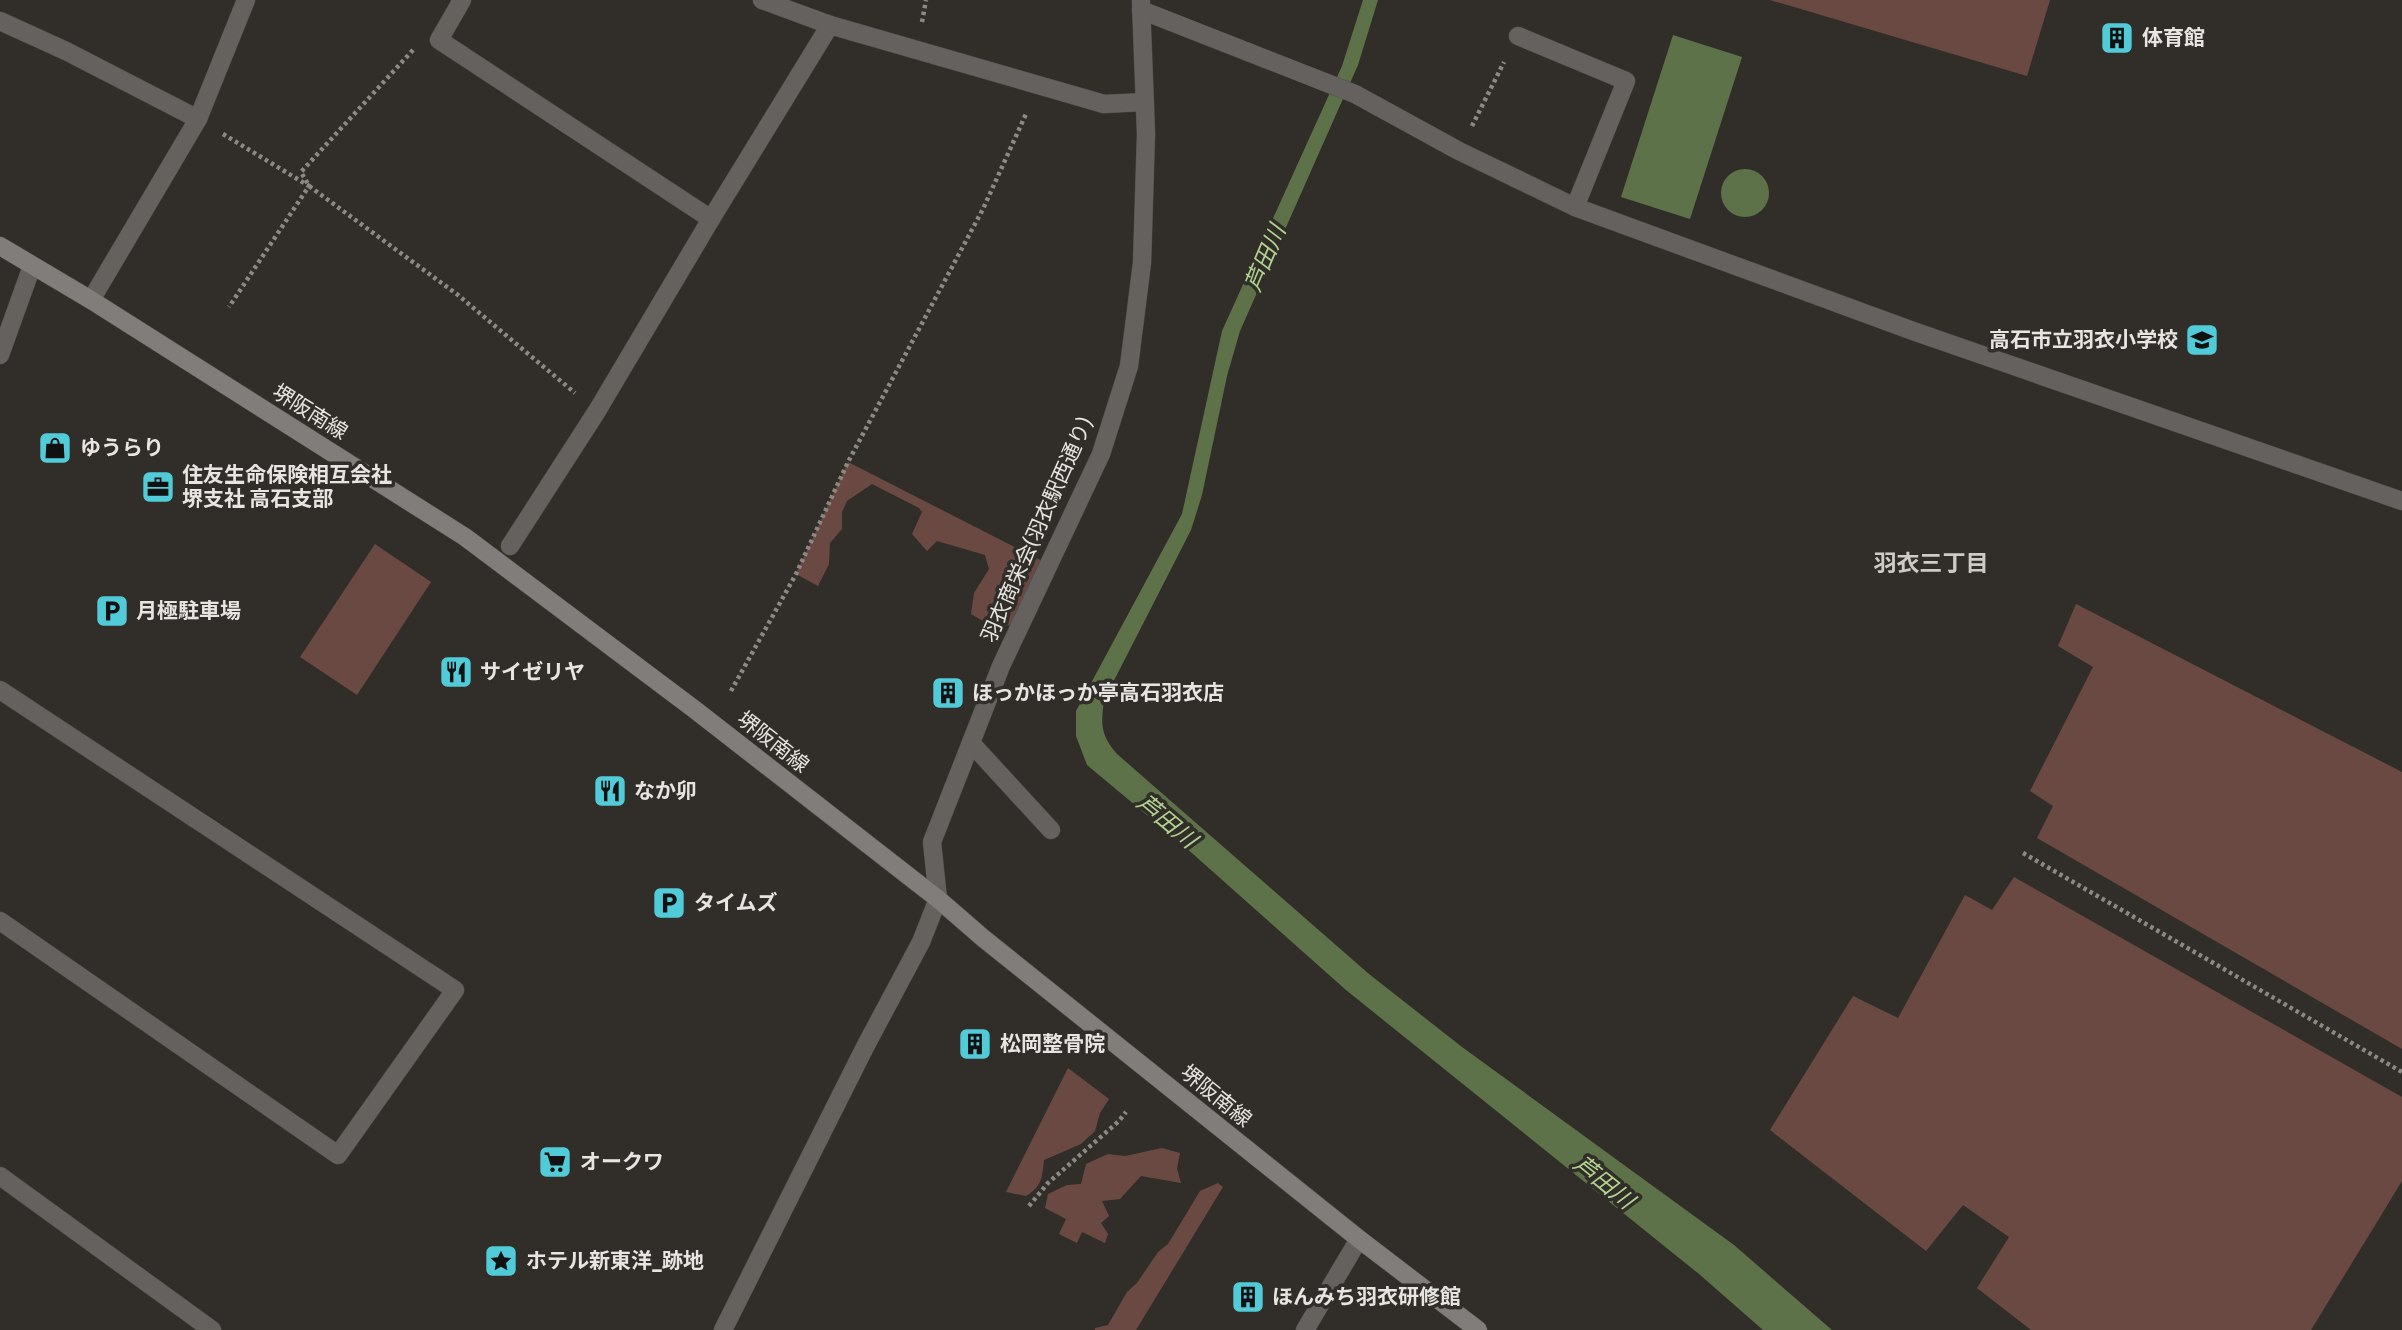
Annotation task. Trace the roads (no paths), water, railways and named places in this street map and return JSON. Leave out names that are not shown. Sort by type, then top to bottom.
[{"type":"main road","name":"堺阪南線","points":[[0,246],[91,300],[466,537],[694,709],[938,899],[983,938],[1478,1330]]},
{"type":"street","points":[[91,300],[198,119],[246,0]]},
{"type":"street","points":[[462,0],[439,40],[711,219]]},
{"type":"street","points":[[762,0],[830,25],[1104,104],[1145,102]]},
{"type":"street","points":[[1141,5],[1355,94],[1459,151],[1575,207],[1913,331],[2402,501]]},
{"type":"street","name":"羽衣商栄会(羽衣駅西通り)","points":[[938,899],[932,842],[1001,666],[1101,454],[1129,366],[1142,263],[1145,102],[1141,5]]},
{"type":"street","points":[[0,21],[66,51],[198,119]]},
{"type":"street","points":[[510,546],[597,411],[830,25]]},
{"type":"street","points":[[1518,36],[1626,81],[1575,207]]},
{"type":"street","points":[[0,355],[33,266]]},
{"type":"street","points":[[0,690],[455,990],[338,1155],[0,921]]},
{"type":"street","points":[[971,743],[1051,830]]},
{"type":"street","points":[[725,1329],[827,1121],[921,942],[938,899]]},
{"type":"street","points":[[0,1177],[212,1330]]},
{"type":"street","points":[[1305,1330],[1359,1238]]},
{"type":"water","name":"芦田川","points":[[1363,0],[1378,0],[1358,65],[1240,331],[1227,376],[1202,495],[1191,530],[1104,700],[1102,723],[1107,741],[1117,754],[1369,974],[1462,1047],[1734,1245],[1832,1330],[1763,1330],[1699,1274],[1346,990],[1184,846],[1087,765],[1076,736],[1076,711],[1182,514],[1222,331],[1342,66]]},
{"type":"water","points":[[1673,35],[1742,57],[1690,219],[1621,197]]},
{"type":"water","points":[[1745,169],[1762,176],[1769,193],[1762,210],[1745,217],[1728,210],[1721,193],[1728,176]]},
{"type":"place","name":"体育館","points":[[2117,38]]},
{"type":"place","name":"高石市立羽衣小学校","points":[[2202,340]]},
{"type":"place","name":"ゆうらり","points":[[55,448]]},
{"type":"place","name":"住友生命保険相互会社 堺支社 高石支部","points":[[158,487]]},
{"type":"place","name":"月極駐車場","points":[[112,611]]},
{"type":"place","name":"サイゼリヤ","points":[[456,672]]},
{"type":"place","name":"ほっかほっか亭高石羽衣店","points":[[948,693]]},
{"type":"place","name":"なか卯","points":[[610,791]]},
{"type":"place","name":"タイムズ","points":[[669,903]]},
{"type":"place","name":"松岡整骨院","points":[[975,1044]]},
{"type":"place","name":"オークワ","points":[[555,1162]]},
{"type":"place","name":"ホテル新東洋_跡地","points":[[501,1261]]},
{"type":"place","name":"ほんみち羽衣研修館","points":[[1248,1297]]},
{"type":"district","name":"羽衣三丁目","points":[[1931,563]]}]
